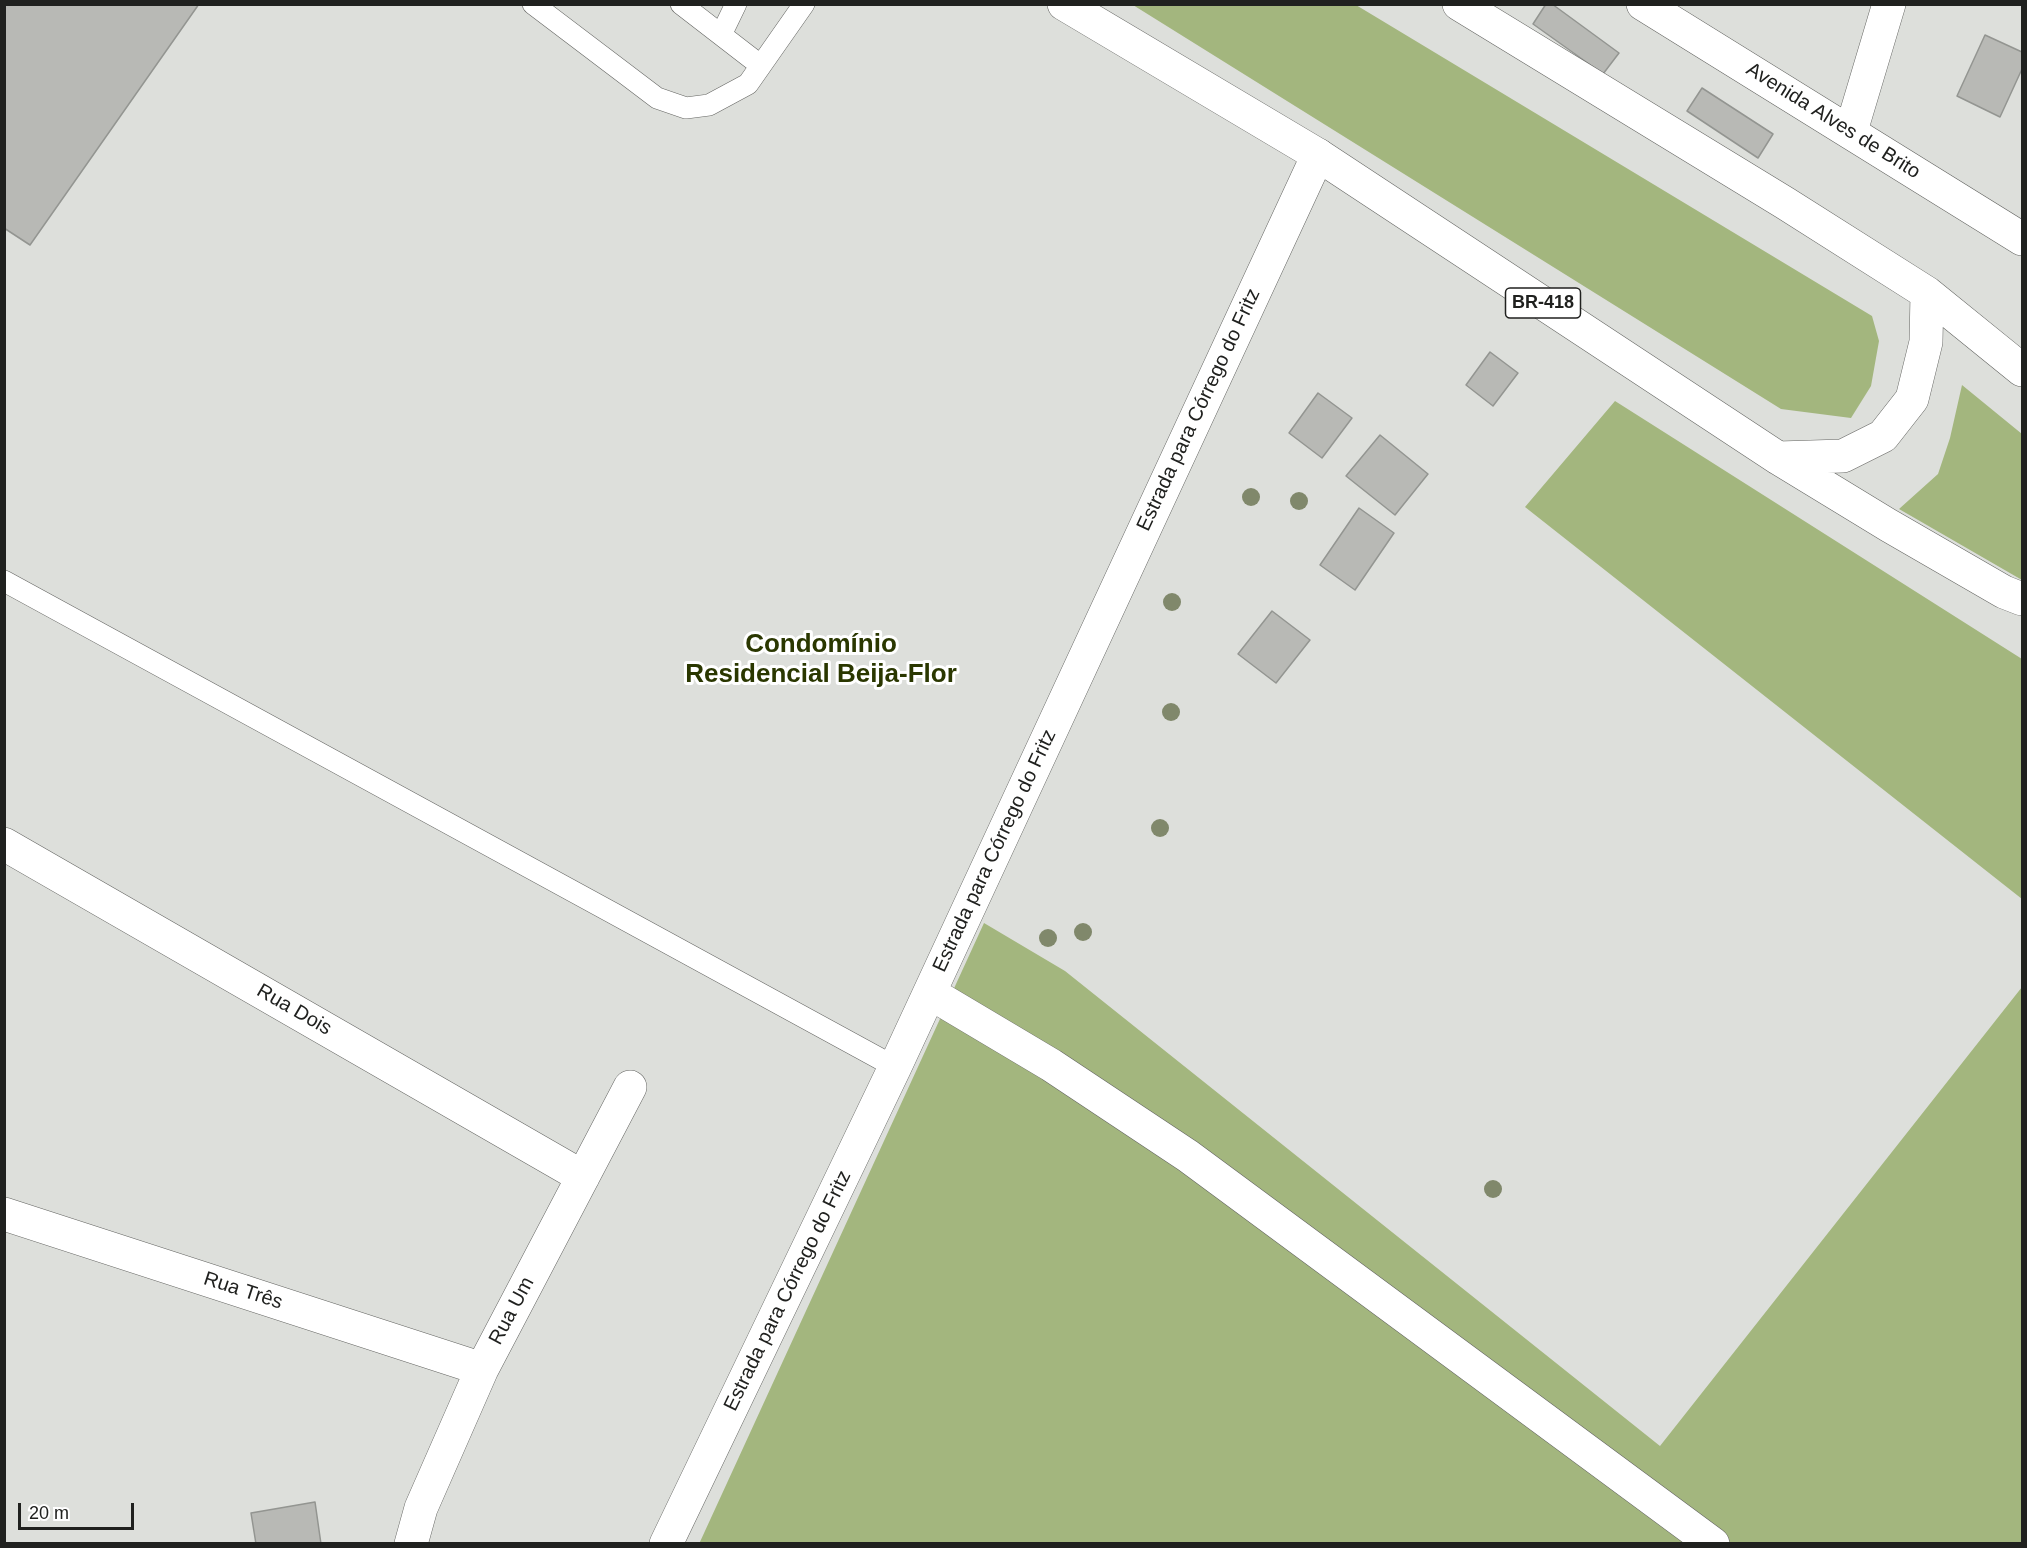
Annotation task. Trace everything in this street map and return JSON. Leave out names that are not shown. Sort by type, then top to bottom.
[{"type":"street","name":"BR-418","points":[[1064,4],[1318,155],[1778,458],[1888,525],[2004,592],[2022,599]]},
{"type":"street","points":[[1459,4],[1775,196],[1928,293],[2015,358]]},
{"type":"street","name":"Avenida Alves de Brito","points":[[1643,4],[2022,239]]},
{"type":"street","points":[[1851,131],[1889,4]]},
{"type":"street","name":"Estrada para Córrego do Fritz","points":[[666,1544],[930,993],[1318,155]]},
{"type":"street","points":[[1778,458],[1844,456],[1883,436],[1912,399],[1926,342],[1928,293]]},
{"type":"street","name":"Rua Dois","points":[[4,844],[583,1177]]},
{"type":"street","points":[[930,993],[1051,1065],[1188,1156],[1713,1544]]},
{"type":"street","name":"Rua Um","points":[[411,1544],[421,1508],[482,1369],[630,1087]]},
{"type":"street","name":"Rua Três","points":[[4,1214],[482,1369]]},
{"type":"lane","points":[[533,4],[657,98],[686,108],[709,105],[748,84],[804,4]]},
{"type":"lane","points":[[681,4],[760,65]]},
{"type":"lane","points":[[722,35],[736,4]]},
{"type":"lane","points":[[4,581],[895,1067]]},
{"type":"green space","points":[[1133,5],[1356,5],[1872,316],[1879,341],[1871,386],[1851,418],[1781,409]]},
{"type":"green space","points":[[1962,385],[2022,434],[2022,580],[1899,509],[1938,474],[1950,438]]},
{"type":"green space","points":[[1615,401],[2022,659],[2022,899],[1525,507]]},
{"type":"green space","points":[[984,923],[1065,971],[1660,1446],[2022,987],[2022,1543],[699,1544]]},
{"type":"building","points":[[4,4],[199,4],[30,245],[4,228]]},
{"type":"building","points":[[1546,4],[1552,4],[1619,53],[1603,74],[1533,24]]},
{"type":"building","points":[[1985,35],[2022,52],[2022,69],[2000,117],[1957,96]]},
{"type":"building","points":[[1702,88],[1773,134],[1758,158],[1687,111]]},
{"type":"building","points":[[1490,352],[1518,373],[1493,406],[1466,385]]},
{"type":"building","points":[[1318,393],[1352,418],[1322,458],[1289,433]]},
{"type":"building","points":[[1380,435],[1428,474],[1395,515],[1346,476]]},
{"type":"building","points":[[1359,508],[1394,533],[1355,590],[1320,565]]},
{"type":"building","points":[[1272,611],[1310,640],[1276,683],[1238,654]]},
{"type":"building","points":[[315,1502],[321,1544],[256,1544],[251,1513]]},
{"type":"district","name":"Condomínio Residencial Beija-Flor","points":[[821,660]]}]
